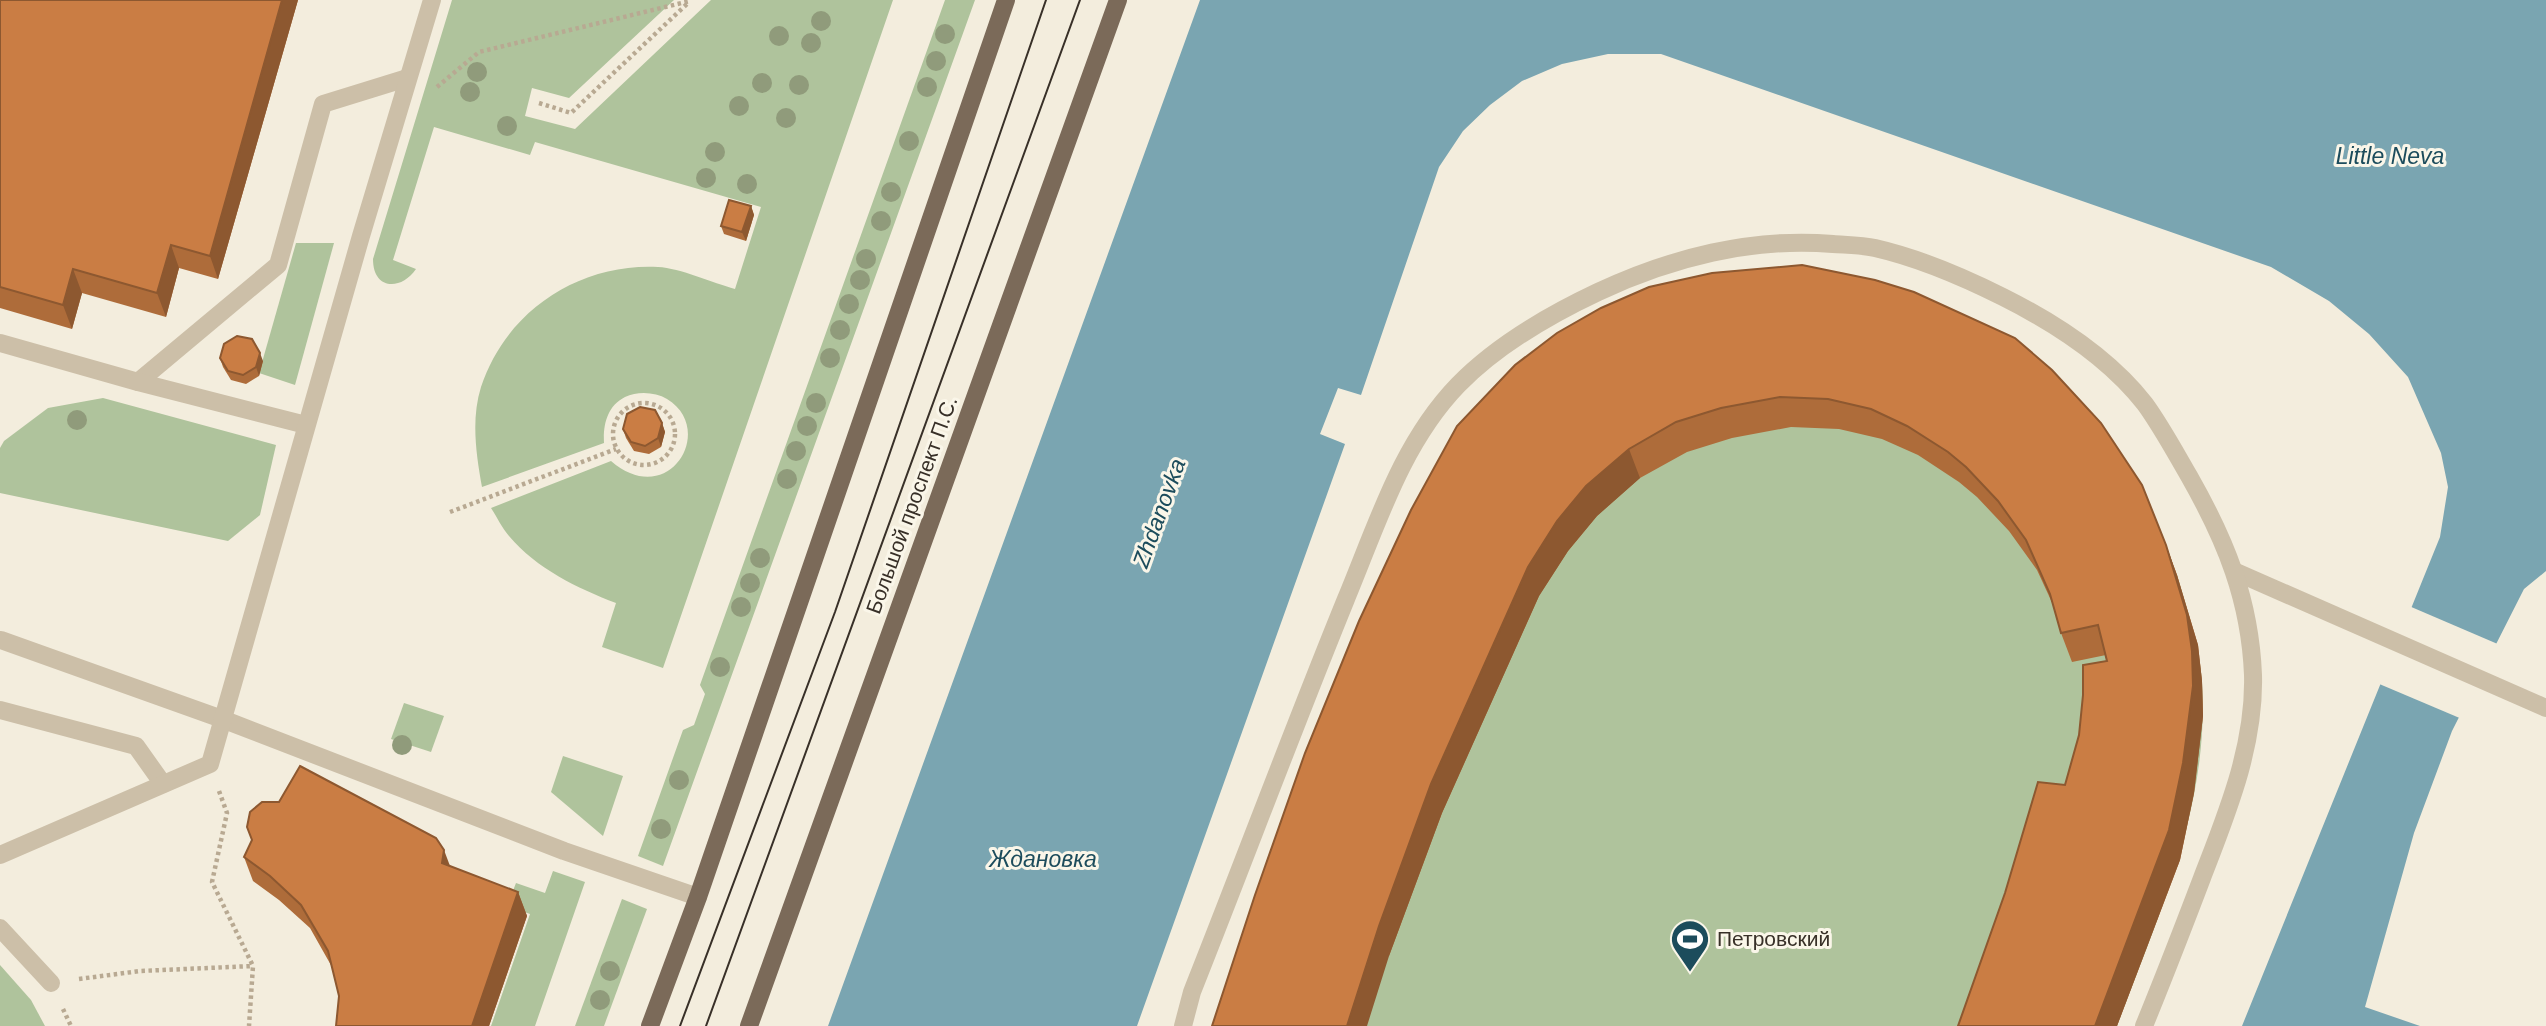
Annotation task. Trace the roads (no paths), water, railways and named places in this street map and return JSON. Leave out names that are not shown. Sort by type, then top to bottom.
[{"type":"main road","points":[[650,1026],[698,897],[1006,0]]},
{"type":"main road","name":"Большой проспект П.С.","points":[[749,1026],[1118,0]]},
{"type":"lane","points":[[0,855],[210,764],[306,425],[432,0]]},
{"type":"lane","points":[[138,382],[278,265],[323,104],[407,78]]},
{"type":"lane","points":[[1183,1026],[1192,992],[1334,631],[1400,470],[1426,423],[1460,383],[1526,330],[1568,306],[1619,282],[1709,253],[1773,243],[1872,247],[1965,278],[2038,314],[2100,359],[2144,403],[2222,537],[2236,572],[2247,624],[2253,673],[2252,706],[2244,755],[2230,806],[2144,1026]]},
{"type":"lane","points":[[0,343],[306,425]]},
{"type":"lane","points":[[2236,572],[2546,708]]},
{"type":"lane","points":[[1,640],[222,719],[564,851],[698,897]]},
{"type":"lane","points":[[0,710],[136,746],[163,783]]},
{"type":"lane","points":[[0,928],[51,983]]},
{"type":"water","points":[[1200,0],[2546,0],[2546,571],[2524,589],[2452,731],[2414,833],[2365,1007],[2420,1026],[2242,1026],[2440,537],[2448,487],[2441,453],[2408,377],[2369,334],[2329,301],[2271,267],[1661,54],[1608,54],[1562,64],[1522,81],[1490,105],[1463,131],[1439,167],[1361,395],[1338,388],[1320,434],[1345,444],[1137,1026],[828,1026]]},
{"type":"tram line","points":[[680,1026],[835,612],[1046,0]]},
{"type":"tram line","points":[[706,1026],[1080,0]]},
{"type":"place","name":"Петровский","points":[[1690,973]]},
{"type":"water label","name":"Little Neva","points":[[2390,156]]},
{"type":"water label","name":"Zhdanovka","points":[[1159,513]]},
{"type":"water label","name":"Ждановка","points":[[1043,859]]}]
